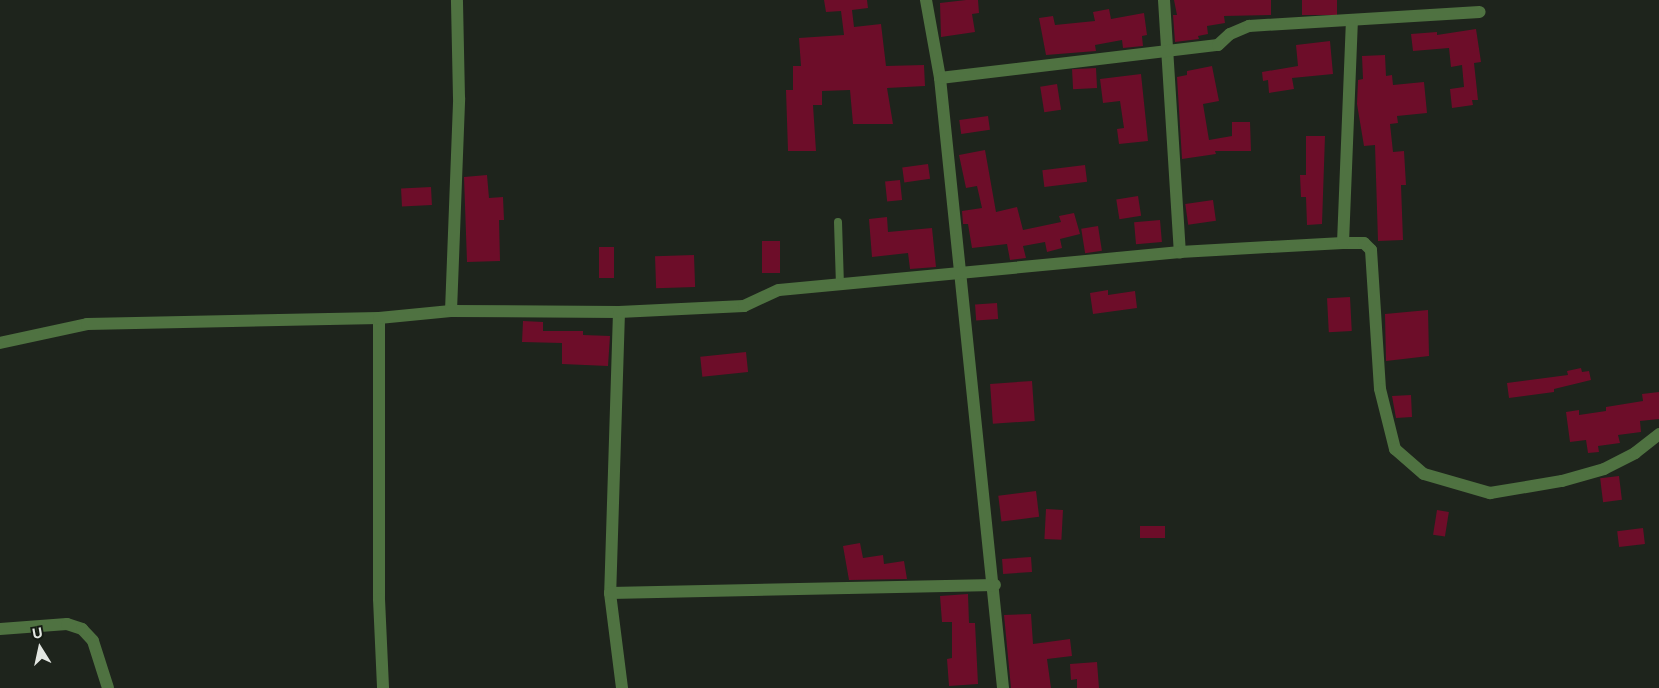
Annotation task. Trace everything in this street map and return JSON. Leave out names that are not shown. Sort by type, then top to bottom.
[{"type":"street","points":[[451,311],[459,98],[457,0]]},
{"type":"street","points":[[926,0],[940,78],[995,585],[1003,688]]},
{"type":"street","points":[[1164,0],[1180,252]]},
{"type":"street","points":[[940,78],[1218,45],[1230,34],[1249,26],[1480,12]]},
{"type":"street","points":[[1343,243],[1352,21]]},
{"type":"street","points":[[0,343],[87,324],[379,318],[451,311],[619,312],[744,306],[779,290],[960,275],[1180,252],[1364,243],[1370,250],[1380,389],[1395,449],[1424,474],[1490,493],[1499,492],[1562,481],[1604,469],[1635,453],[1659,434]]},
{"type":"street","points":[[619,312],[610,594],[622,688]]},
{"type":"street","points":[[379,318],[379,599],[383,688]]},
{"type":"street","points":[[610,594],[995,585]]},
{"type":"street","points":[[0,629],[67,624],[82,629],[93,641],[108,688]]},
{"type":"lane","points":[[838,222],[840,285]]},
{"type":"building","points":[[824,0],[867,0],[868,8],[852,10],[854,27],[881,24],[886,66],[924,65],[925,86],[887,88],[893,124],[853,124],[850,90],[822,91],[822,105],[813,105],[816,151],[788,151],[786,90],[793,90],[793,66],[801,66],[799,38],[844,35],[841,11],[826,12]]},
{"type":"building","points":[[978,0],[979,13],[972,14],[975,32],[941,37],[940,3]]},
{"type":"building","points":[[1174,0],[1271,0],[1271,15],[1224,16],[1225,23],[1207,26],[1208,34],[1198,36],[1199,39],[1175,42],[1173,15],[1177,15]]},
{"type":"building","points":[[1302,0],[1337,0],[1337,15],[1302,15]]},
{"type":"building","points":[[1109,9],[1111,19],[1144,13],[1147,35],[1142,36],[1143,46],[1123,48],[1122,40],[1095,45],[1096,51],[1046,55],[1039,18],[1053,16],[1055,25],[1095,21],[1093,12]]},
{"type":"building","points":[[1476,29],[1481,62],[1474,63],[1478,100],[1472,100],[1473,105],[1452,108],[1450,89],[1464,87],[1462,65],[1451,67],[1449,48],[1413,51],[1411,34],[1437,32],[1437,35]]},
{"type":"building","points":[[1330,41],[1333,74],[1292,78],[1294,89],[1269,93],[1268,80],[1263,81],[1262,72],[1298,66],[1296,45]]},
{"type":"building","points":[[1385,55],[1386,76],[1392,75],[1393,85],[1424,82],[1427,113],[1397,116],[1398,123],[1390,124],[1393,152],[1404,151],[1406,185],[1401,185],[1403,240],[1378,241],[1375,145],[1364,146],[1357,104],[1358,80],[1363,79],[1362,56]]},
{"type":"building","points":[[1212,66],[1219,101],[1203,104],[1209,140],[1232,136],[1232,122],[1250,122],[1251,151],[1215,151],[1216,154],[1182,159],[1177,77],[1187,75],[1187,71]]},
{"type":"building","points":[[1096,68],[1097,88],[1073,89],[1072,69]]},
{"type":"building","points":[[1141,74],[1148,141],[1119,144],[1117,129],[1124,128],[1120,101],[1103,103],[1100,79]]},
{"type":"building","points":[[1057,84],[1061,110],[1044,112],[1040,87]]},
{"type":"building","points":[[988,116],[990,130],[961,134],[959,120]]},
{"type":"building","points":[[1306,136],[1325,136],[1322,224],[1307,225],[1306,197],[1301,197],[1300,175],[1306,175]]},
{"type":"building","points":[[985,150],[996,212],[1017,207],[1023,230],[1061,222],[1059,216],[1074,213],[1080,234],[1060,239],[1062,248],[1047,252],[1045,242],[1023,246],[1026,258],[1010,260],[1007,244],[972,248],[968,224],[963,224],[962,211],[982,208],[977,186],[966,188],[959,155]]},
{"type":"building","points":[[928,164],[930,179],[904,182],[902,168]]},
{"type":"building","points":[[1085,165],[1087,182],[1044,187],[1042,170]]},
{"type":"building","points":[[487,175],[489,198],[503,197],[504,220],[499,220],[500,261],[467,262],[464,177]]},
{"type":"building","points":[[900,180],[902,200],[887,201],[885,182]]},
{"type":"building","points":[[431,187],[432,205],[402,207],[401,189]]},
{"type":"building","points":[[1138,196],[1141,216],[1119,219],[1116,199]]},
{"type":"building","points":[[1213,200],[1216,221],[1188,225],[1185,204]]},
{"type":"building","points":[[887,217],[888,232],[932,228],[936,267],[910,269],[908,253],[872,257],[869,219]]},
{"type":"building","points":[[1160,220],[1162,242],[1136,244],[1134,222]]},
{"type":"building","points":[[1098,226],[1102,251],[1085,253],[1081,229]]},
{"type":"building","points":[[762,241],[780,241],[780,273],[762,273]]},
{"type":"building","points":[[599,247],[614,247],[614,278],[599,278]]},
{"type":"building","points":[[694,255],[695,287],[656,288],[655,256]]},
{"type":"building","points":[[1108,290],[1108,295],[1135,291],[1137,308],[1093,314],[1090,293]]},
{"type":"building","points":[[1350,297],[1352,331],[1329,332],[1327,298]]},
{"type":"building","points":[[997,303],[998,319],[976,320],[975,305]]},
{"type":"building","points":[[1428,310],[1429,356],[1386,361],[1385,314]]},
{"type":"building","points":[[523,321],[543,322],[543,331],[583,331],[583,335],[610,336],[608,366],[562,364],[562,343],[522,342]]},
{"type":"building","points":[[746,352],[748,372],[702,377],[700,357]]},
{"type":"building","points":[[1581,368],[1582,372],[1589,371],[1591,380],[1554,389],[1554,392],[1509,398],[1507,383],[1568,375],[1567,371]]},
{"type":"building","points":[[1032,381],[1035,421],[993,424],[990,384]]},
{"type":"building","points":[[1659,392],[1659,419],[1640,421],[1641,432],[1618,435],[1620,443],[1598,446],[1599,452],[1588,453],[1586,440],[1570,442],[1566,412],[1579,410],[1579,415],[1606,411],[1606,407],[1643,401],[1642,394]]},
{"type":"building","points":[[1411,395],[1412,417],[1396,418],[1392,396]]},
{"type":"building","points":[[1619,476],[1622,500],[1603,502],[1600,478]]},
{"type":"building","points":[[1036,491],[1039,517],[1001,521],[998,496]]},
{"type":"building","points":[[1046,509],[1063,510],[1061,540],[1044,539]]},
{"type":"building","points":[[1437,510],[1449,512],[1445,537],[1433,535]]},
{"type":"building","points":[[1140,526],[1165,526],[1165,538],[1140,538]]},
{"type":"building","points":[[1643,528],[1645,544],[1619,547],[1617,531]]},
{"type":"building","points":[[860,543],[863,558],[883,555],[884,564],[904,561],[907,579],[849,580],[843,546]]},
{"type":"building","points":[[1031,557],[1032,572],[1003,574],[1002,559]]},
{"type":"building","points":[[968,594],[969,623],[975,623],[978,684],[949,686],[947,659],[952,658],[952,622],[942,622],[940,596]]},
{"type":"building","points":[[1031,614],[1033,644],[1070,639],[1072,656],[1047,659],[1051,688],[1011,688],[1004,615]]},
{"type":"building","points":[[1097,662],[1099,688],[1077,688],[1077,679],[1071,680],[1070,664]]}]
